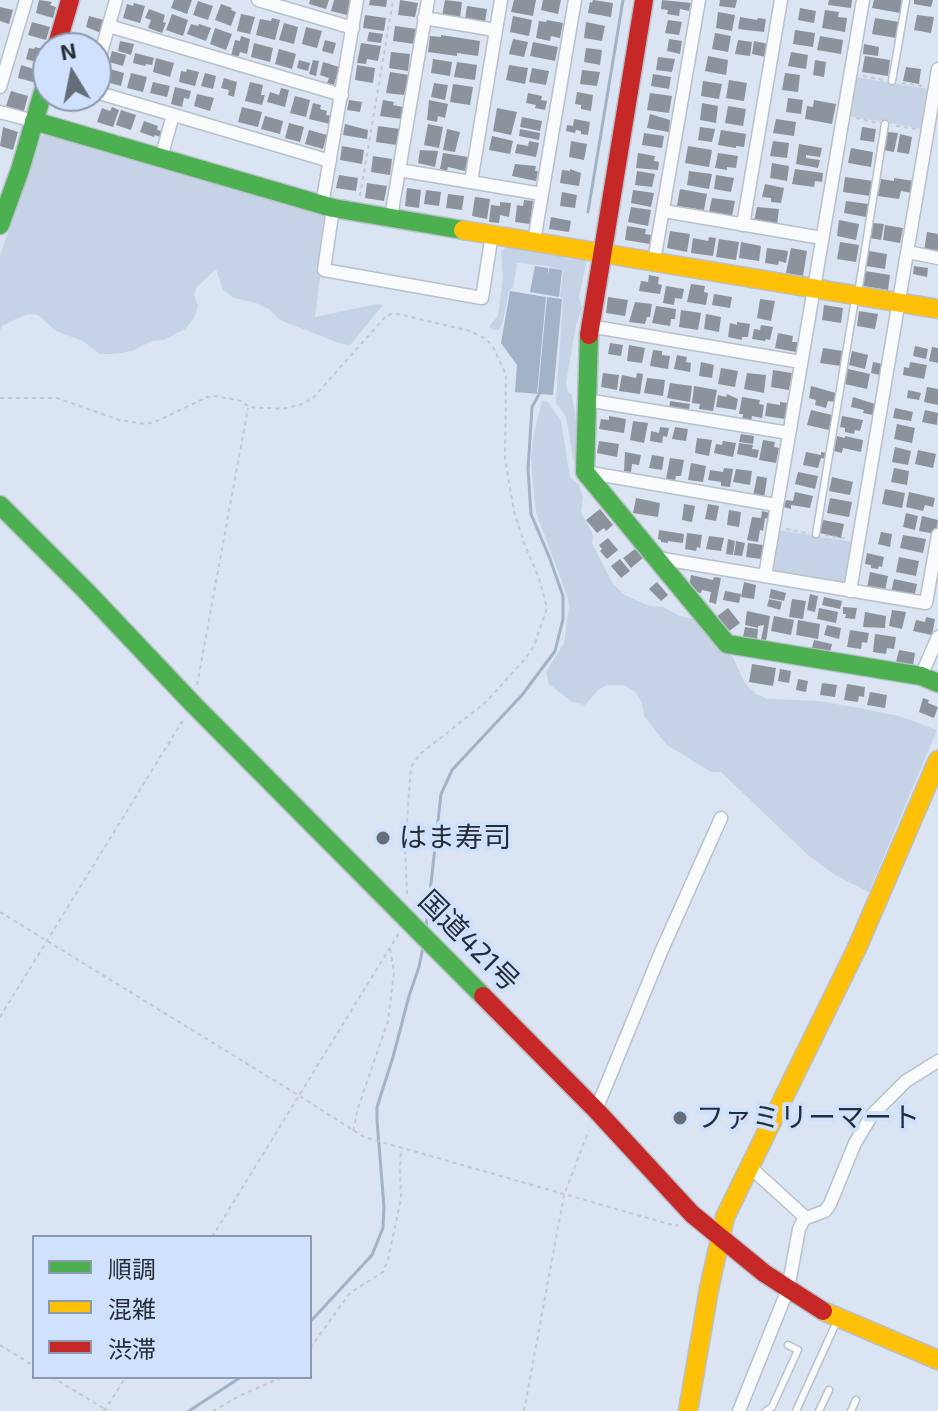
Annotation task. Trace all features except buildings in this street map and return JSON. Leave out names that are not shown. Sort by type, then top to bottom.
[{"type":"main road","points":[[61,32],[70,0]]},
{"type":"main road","points":[[644,0],[589,326],[585,472],[727,644],[930,680]]},
{"type":"main road","points":[[0,225],[37,112]]},
{"type":"main road","points":[[34,121],[328,206],[813,288],[857,291],[938,309]]},
{"type":"main road","name":"国道421号","points":[[0,505],[596,1110],[692,1214],[764,1273],[826,1313],[938,1360]]},
{"type":"main road","points":[[688,1411],[725,1217],[857,948],[938,760]]},
{"type":"street","points":[[0,86],[26,0]]},
{"type":"street","points":[[107,32],[116,0]]},
{"type":"street","points":[[258,0],[353,28]]},
{"type":"street","points":[[357,0],[330,161],[324,270],[482,298],[492,234]]},
{"type":"street","points":[[391,217],[428,0]]},
{"type":"street","points":[[471,182],[501,0]]},
{"type":"street","points":[[534,241],[575,0]]},
{"type":"street","points":[[654,261],[699,0]]},
{"type":"street","points":[[743,225],[781,0]]},
{"type":"street","points":[[765,576],[863,0]]},
{"type":"street","points":[[424,18],[495,30]]},
{"type":"street","points":[[109,26],[342,95]]},
{"type":"street","points":[[850,591],[938,69]]},
{"type":"street","points":[[112,97],[330,161]]},
{"type":"street","points":[[0,112],[34,121]]},
{"type":"street","points":[[161,158],[173,115]]},
{"type":"street","points":[[399,170],[542,194]]},
{"type":"street","points":[[664,211],[822,238]]},
{"type":"street","points":[[908,252],[938,258]]},
{"type":"street","points":[[589,326],[801,362]]},
{"type":"street","points":[[586,400],[789,433]]},
{"type":"street","points":[[585,472],[776,505]]},
{"type":"street","points":[[657,558],[932,605],[938,535]]},
{"type":"street","points":[[930,680],[938,637]]},
{"type":"street","points":[[596,1110],[661,952],[721,818]]},
{"type":"street","points":[[739,1411],[788,1289],[799,1229],[806,1218],[825,1211],[830,1204],[855,1143],[872,1115],[906,1081],[938,1061]]},
{"type":"street","points":[[750,1167],[806,1218]]},
{"type":"lane","points":[[892,81],[906,0]]},
{"type":"lane","points":[[816,534],[885,124]]},
{"type":"lane","points":[[796,1411],[838,1318]]},
{"type":"lane","points":[[782,1411],[769,1409],[798,1350],[788,1345]]},
{"type":"lane","points":[[819,1411],[829,1390]]},
{"type":"lane","points":[[851,1411],[856,1400]]},
{"type":"path","points":[[359,202],[393,0]]},
{"type":"path","points":[[0,398],[57,398],[119,420],[146,424],[207,397],[216,396],[241,401],[249,407],[282,409],[312,399],[391,314],[470,331],[486,339],[506,375],[505,458],[514,511],[547,608],[534,646],[525,659],[486,702],[420,754],[411,767],[405,845],[412,923],[390,947],[213,1235]]},
{"type":"path","points":[[0,1017],[193,704],[249,407]]},
{"type":"path","points":[[0,912],[372,1140],[676,1226],[692,1214]]},
{"type":"path","points":[[353,1131],[388,1021],[394,972],[390,947]]},
{"type":"path","points":[[524,1411],[564,1195],[596,1110]]},
{"type":"path","points":[[312,1345],[350,1293],[383,1272],[401,1199],[402,1148]]},
{"type":"path","points":[[0,1345],[32,1365]]},
{"type":"path","points":[[55,1379],[106,1410],[125,1379]]},
{"type":"path","points":[[213,1411],[278,1379]]},
{"type":"shaded area","points":[[855,77],[929,89],[923,129],[848,116]]},
{"type":"shaded area","points":[[52,131],[322,212],[327,223],[315,317],[383,305],[350,345],[339,343],[280,320],[269,309],[256,303],[234,298],[223,290],[216,269],[197,287],[194,295],[198,306],[194,318],[185,329],[132,351],[100,354],[83,341],[56,331],[38,315],[18,318],[0,330],[0,256],[41,137]]},
{"type":"shaded area","points":[[507,247],[538,250],[566,259],[585,259],[579,296],[582,309],[576,325],[566,383],[572,395],[576,420],[578,463],[575,468],[566,417],[556,403],[563,270],[517,263],[503,321],[499,330],[494,330],[490,325],[498,316],[503,278],[501,251]]},
{"type":"shaded area","points":[[535,266],[548,268],[548,275],[549,268],[562,270],[559,297],[530,292]]},
{"type":"shaded area","points":[[510,291],[546,297],[537,393],[547,297],[562,299],[553,395],[515,392],[517,365],[501,343]]},
{"type":"shaded area","points":[[542,401],[548,402],[561,421],[570,477],[579,485],[583,497],[581,512],[593,535],[592,543],[613,584],[625,595],[649,606],[663,607],[680,616],[698,620],[723,650],[732,656],[745,683],[756,694],[768,699],[819,701],[859,708],[899,716],[937,730],[869,892],[835,875],[808,855],[721,772],[711,772],[667,745],[644,716],[642,703],[635,691],[623,685],[608,685],[599,689],[585,705],[572,702],[549,684],[546,672],[564,643],[569,607],[536,512],[531,458]]},
{"type":"shaded area","points":[[778,530],[853,542],[845,582],[775,573],[771,568]]},
{"type":"waterway","points":[[588,212],[623,0]]},
{"type":"waterway","points":[[426,928],[441,794],[452,770],[522,695],[555,651],[563,619],[563,596],[531,514],[528,469],[532,407],[541,391]]},
{"type":"waterway","points":[[312,1320],[372,1255],[383,1228],[377,1107],[423,947]]},
{"type":"waterway","points":[[189,1411],[238,1379]]},
{"type":"traffic: fast","points":[[0,225],[37,112]]},
{"type":"traffic: fast","points":[[34,121],[333,208],[463,230]]},
{"type":"traffic: fast","points":[[589,335],[585,472],[727,644],[921,676],[938,683]]},
{"type":"traffic: fast","points":[[0,505],[483,996]]},
{"type":"traffic: slow","points":[[463,230],[938,309]]},
{"type":"traffic: slow","points":[[688,1411],[725,1217],[857,948],[938,760]]},
{"type":"traffic: slow","points":[[823,1311],[938,1360]]},
{"type":"traffic: jam","points":[[61,32],[70,0]]},
{"type":"traffic: jam","points":[[589,335],[644,0]]},
{"type":"traffic: jam","points":[[483,996],[596,1110],[692,1214],[764,1273],[823,1311]]},
{"type":"place","name":"はま寿司","points":[[383,838]]},
{"type":"place","name":"ファミリーマート","points":[[680,1118]]}]
